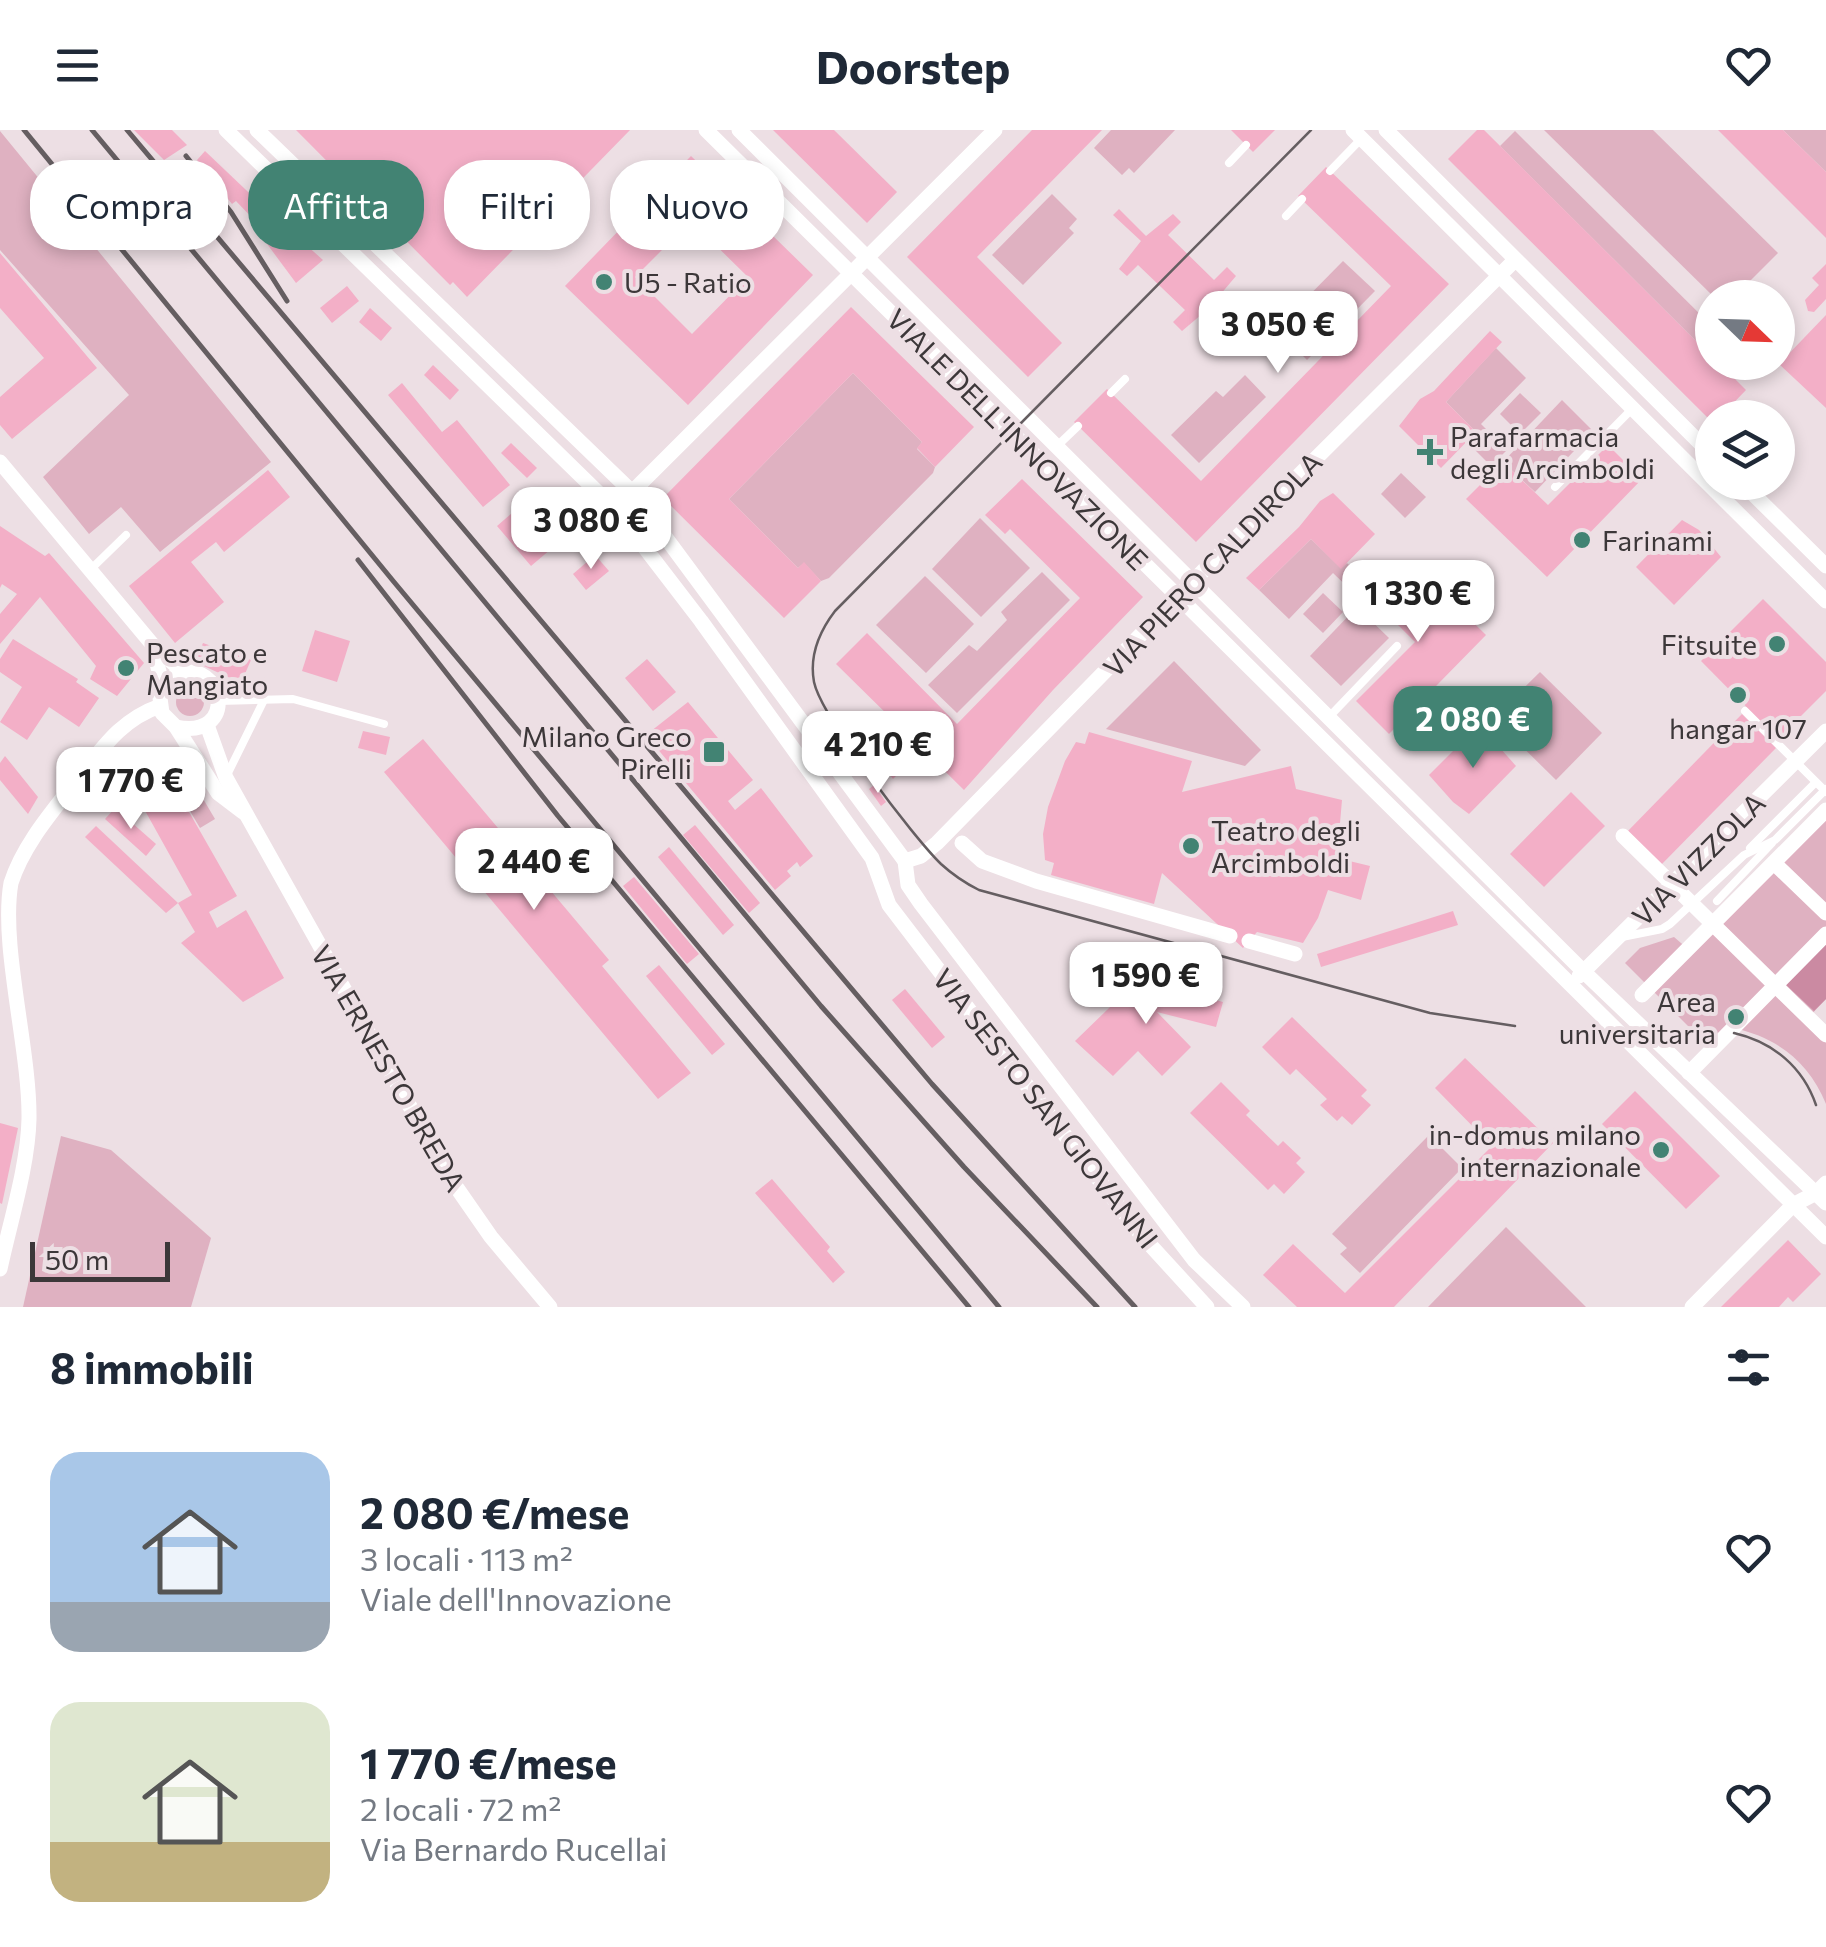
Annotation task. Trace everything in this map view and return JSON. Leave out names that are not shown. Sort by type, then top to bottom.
[{"type":"street","name":"VIA SESTO SAN GIOVANNI","points":[[226,130],[615,509],[872,858],[889,905],[1142,1236],[1207,1307]]},
{"type":"street","name":"VIA SESTO SAN GIOVANNI","points":[[257,130],[632,492],[905,860],[908,885],[921,904],[1194,1260],[1243,1307]]},
{"type":"street","name":"VIALE DELL'INNOVAZIONE","points":[[706,130],[1826,1237]]},
{"type":"street","name":"VIALE DELL'INNOVAZIONE","points":[[739,130],[1584,972],[1823,1193]]},
{"type":"street","points":[[615,509],[995,130]]},
{"type":"street","points":[[1386,130],[1695,438]]},
{"type":"street","points":[[1357,134],[1826,601]]},
{"type":"street","name":"VIA PIERO CALDIROLA","points":[[905,860],[921,856],[937,843],[1514,260]]},
{"type":"street","points":[[0,462],[152,644],[183,672]]},
{"type":"street","points":[[1759,500],[1826,566]]},
{"type":"street","points":[[0,1269],[29,1121],[7,932],[7,880],[44,823],[116,732],[138,714],[160,706],[163,687],[152,644]]},
{"type":"street","points":[[163,687],[171,677],[183,672],[197,673],[208,679],[219,701],[216,714],[206,725],[193,729],[176,726]]},
{"type":"street","name":"VIA ERNESTO BREDA","points":[[160,706],[218,793],[230,806],[247,814]]},
{"type":"street","name":"VIA ERNESTO BREDA","points":[[206,725],[226,778],[456,1188],[550,1307]]},
{"type":"street","name":"VIA VIZZOLA","points":[[1569,986],[1826,732]]},
{"type":"street","name":"VIA VIZZOLA","points":[[1642,995],[1826,810]]},
{"type":"street","points":[[1623,836],[1826,1036]]},
{"type":"street","points":[[962,843],[982,861],[1036,881],[1230,936]]},
{"type":"street","points":[[1774,863],[1826,913]]},
{"type":"street","points":[[1690,1074],[1826,934]]},
{"type":"street","points":[[1249,942],[1295,954]]},
{"type":"street","points":[[1692,1307],[1793,1205],[1823,1193]]},
{"type":"lane","points":[[1330,171],[1357,134]]},
{"type":"lane","points":[[1229,163],[1246,145]]},
{"type":"lane","points":[[1286,216],[1302,199]]},
{"type":"lane","points":[[1111,393],[1126,379]]},
{"type":"lane","points":[[1555,487],[1632,409]]},
{"type":"lane","points":[[1057,446],[1078,426]]},
{"type":"lane","points":[[90,569],[126,535]]},
{"type":"lane","points":[[1329,716],[1397,646]]},
{"type":"lane","points":[[226,778],[264,700]]},
{"type":"lane","points":[[219,701],[299,700],[384,724]]},
{"type":"lane","points":[[1716,901],[1826,790],[1746,711]]},
{"type":"lane","points":[[1618,938],[1662,929],[1693,905],[1813,785]]},
{"type":"lane","points":[[1744,855],[1776,840]]},
{"type":"shaded area","points":[[1111,130],[1175,130],[1134,173],[1129,168],[1122,175],[1094,148]]},
{"type":"shaded area","points":[[1544,130],[1653,130],[1778,253],[1751,280],[1697,280]]},
{"type":"shaded area","points":[[1783,130],[1826,130],[1826,172]]},
{"type":"shaded area","points":[[0,131],[30,168],[30,250],[97,250],[271,462],[160,552],[121,507],[89,534],[43,477],[129,395],[0,250]]},
{"type":"shaded area","points":[[1515,131],[1695,309],[1695,340],[1500,146]]},
{"type":"shaded area","points":[[1052,194],[1077,219],[1069,228],[1074,233],[1023,285],[992,255]]},
{"type":"shaded area","points":[[1343,261],[1375,291],[1307,360],[1276,329]]},
{"type":"shaded area","points":[[1496,348],[1526,378],[1481,424],[1507,450],[1491,466],[1467,442],[1476,432],[1446,402]]},
{"type":"shaded area","points":[[853,373],[922,442],[917,449],[935,467],[829,578],[821,581],[804,563],[798,568],[729,499]]},
{"type":"shaded area","points":[[1245,375],[1266,397],[1199,463],[1171,435],[1216,391],[1223,397]]},
{"type":"shaded area","points":[[1520,393],[1541,413],[1520,434],[1500,414]]},
{"type":"shaded area","points":[[1562,400],[1593,431],[1535,492],[1503,462]]},
{"type":"shaded area","points":[[1401,473],[1426,497],[1405,518],[1381,494]]},
{"type":"shaded area","points":[[980,518],[1030,568],[981,617],[932,569]]},
{"type":"shaded area","points":[[1311,539],[1341,568],[1347,563],[1371,588],[1360,599],[1333,573],[1289,619],[1259,590]]},
{"type":"shaded area","points":[[1042,572],[1070,600],[957,713],[928,685],[969,645],[977,651],[1007,620],[1001,612]]},
{"type":"shaded area","points":[[925,576],[974,624],[926,673],[876,625]]},
{"type":"shaded area","points":[[1323,593],[1343,612],[1323,633],[1303,614]]},
{"type":"shaded area","points":[[1357,607],[1389,638],[1341,686],[1310,656]]},
{"type":"shaded area","points":[[1174,661],[1261,750],[1245,766],[1106,729]]},
{"type":"shaded area","points":[[1540,672],[1602,733],[1556,780],[1493,718]]},
{"type":"shaded area","points":[[190,688],[200,692],[204,702],[200,712],[190,716],[180,712],[176,702],[180,692]]},
{"type":"shaded area","points":[[189,775],[215,819],[200,828],[174,784]]},
{"type":"shaded area","name":"Area universitaria","points":[[1826,810],[1826,999],[1808,1018],[1826,1035],[1826,1104],[1801,1064],[1765,1038],[1734,1028],[1712,1050],[1625,963],[1640,948],[1674,937],[1688,949]]},
{"type":"shaded area","points":[[1826,940],[1826,999],[1814,1011],[1784,983]]},
{"type":"shaded area","points":[[1429,1135],[1462,1168],[1360,1273],[1340,1254],[1347,1248],[1332,1234]]},
{"type":"shaded area","points":[[61,1136],[111,1150],[211,1238],[191,1307],[23,1307]]},
{"type":"shaded area","points":[[1506,1227],[1586,1307],[1428,1307]]},
{"type":"building","points":[[134,130],[172,130],[187,145],[164,160]]},
{"type":"building","points":[[296,130],[630,130],[590,171],[590,160],[444,160],[444,250],[513,250],[467,297],[415,250],[424,250],[424,160],[326,160]]},
{"type":"building","points":[[773,130],[834,130],[897,192],[867,223]]},
{"type":"building","points":[[1032,130],[1102,130],[977,257],[1062,343],[1028,377],[907,257]]},
{"type":"building","points":[[1231,130],[1275,130],[1253,152]]},
{"type":"building","points":[[1477,130],[1484,130],[1695,340],[1695,380],[1736,380],[1746,390],[1736,400],[1695,400],[1695,405],[1448,159]]},
{"type":"building","points":[[1718,130],[1783,130],[1826,172],[1826,238]]},
{"type":"building","points":[[205,151],[214,160],[197,160]]},
{"type":"building","points":[[1326,167],[1449,284],[1196,542],[1074,422],[1107,389],[1201,481],[1391,286],[1298,196]]},
{"type":"building","points":[[228,173],[248,192],[248,214],[236,201],[232,204],[228,199]]},
{"type":"building","points":[[1119,209],[1146,236],[1173,214],[1181,222],[1168,235],[1214,280],[1227,267],[1236,276],[1214,302],[1242,329],[1236,336],[1208,309],[1182,331],[1173,322],[1185,310],[1138,265],[1127,276],[1119,269],[1141,241],[1113,215]]},
{"type":"building","name":"U5 - Ratio","points":[[610,240],[610,250],[662,250],[635,277],[692,334],[748,277],[721,250],[784,250],[784,247],[813,275],[688,405],[565,286]]},
{"type":"building","points":[[272,250],[312,250],[323,260],[296,283]]},
{"type":"building","points":[[0,253],[97,368],[12,439],[0,425],[0,397],[44,358],[0,308]]},
{"type":"building","points":[[1826,264],[1826,299],[1814,312],[1808,311],[1805,300],[1819,285],[1812,278]]},
{"type":"building","points":[[347,286],[359,301],[332,323],[320,308]]},
{"type":"building","points":[[851,307],[974,427],[935,467],[917,448],[922,442],[853,373],[729,499],[798,568],[804,562],[821,581],[784,618],[663,498]]},
{"type":"building","points":[[370,308],[392,328],[381,341],[359,322]]},
{"type":"building","points":[[1826,315],[1826,408],[1795,379],[1795,347]]},
{"type":"building","points":[[1490,331],[1502,342],[1446,402],[1476,432],[1441,468],[1399,426],[1420,399],[1434,391]]},
{"type":"building","points":[[433,365],[459,390],[450,400],[424,375]]},
{"type":"building","points":[[402,383],[442,432],[457,420],[510,485],[483,507],[388,395]]},
{"type":"building","points":[[511,443],[537,468],[527,478],[501,453]]},
{"type":"building","points":[[1608,445],[1642,479],[1547,577],[1466,499],[1503,462],[1548,505]]},
{"type":"building","points":[[268,470],[290,497],[224,552],[216,542],[191,562],[224,602],[175,643],[129,586]]},
{"type":"building","points":[[1022,479],[1143,597],[964,790],[836,664],[867,633],[957,724],[1080,598],[1010,529],[1005,534],[985,515]]},
{"type":"building","points":[[1333,493],[1375,534],[1341,569],[1311,539],[1259,590],[1246,578],[1320,501]]},
{"type":"building","points":[[557,504],[577,527],[531,566],[497,526],[519,507],[534,524]]},
{"type":"building","points":[[1682,520],[1699,530],[1721,557],[1674,605],[1636,567]]},
{"type":"building","points":[[0,526],[45,556],[49,553],[144,663],[117,696],[90,679],[96,666],[40,597],[0,644],[0,614],[17,594],[2,584],[0,588]]},
{"type":"building","points":[[595,555],[609,571],[586,590],[573,574]]},
{"type":"building","points":[[1404,563],[1411,571],[1416,566],[1486,635],[1389,734],[1356,701],[1415,642],[1370,597]]},
{"type":"building","points":[[1763,599],[1826,662],[1826,691],[1778,739],[1701,661]]},
{"type":"building","points":[[315,630],[350,641],[337,682],[302,671]]},
{"type":"building","points":[[13,639],[78,679],[76,682],[99,698],[79,727],[49,707],[27,740],[0,722],[22,687],[0,672],[0,659]]},
{"type":"building","points":[[203,643],[251,660],[241,683],[195,662]]},
{"type":"building","points":[[647,659],[676,692],[653,711],[625,678]]},
{"type":"building","points":[[688,702],[753,780],[728,801],[735,810],[761,788],[813,856],[800,867],[797,862],[787,871],[791,876],[775,890],[646,735]]},
{"type":"building","points":[[1742,714],[1776,748],[1659,867],[1626,833]]},
{"type":"building","points":[[1476,728],[1492,739],[1516,766],[1469,814],[1429,775]]},
{"type":"building","points":[[363,731],[390,737],[386,755],[358,748]]},
{"type":"building","name":"Teatro degli Arcimboldi","points":[[1089,732],[1192,761],[1182,792],[1291,766],[1296,789],[1342,800],[1337,858],[1370,866],[1361,900],[1328,890],[1303,943],[1257,932],[1243,948],[1162,873],[1154,904],[1051,875],[1054,863],[1045,860],[1043,834],[1048,807],[1065,761],[1076,742],[1085,744]]},
{"type":"building","points":[[423,739],[609,960],[602,966],[691,1073],[658,1099],[384,772]]},
{"type":"building","points":[[5,756],[38,797],[28,814],[0,780],[0,763]]},
{"type":"building","points":[[886,759],[897,775],[893,779],[881,763]]},
{"type":"building","points":[[165,760],[179,784],[176,789],[237,896],[209,912],[217,928],[246,910],[284,978],[243,1002],[181,943],[195,932],[178,903],[192,895],[143,807],[151,802],[138,792],[129,800],[100,782],[115,762]]},
{"type":"building","points":[[874,785],[886,802],[881,806],[869,789]]},
{"type":"building","points":[[1571,792],[1605,826],[1544,887],[1510,854]]},
{"type":"building","points":[[115,808],[156,844],[146,856],[105,819]]},
{"type":"building","points":[[695,825],[760,903],[749,913],[683,835]]},
{"type":"building","points":[[96,826],[178,903],[166,913],[85,837]]},
{"type":"building","points":[[669,847],[734,925],[723,935],[658,857]]},
{"type":"building","points":[[634,877],[699,954],[687,964],[623,886]]},
{"type":"building","points":[[1453,911],[1458,925],[1321,967],[1317,954]]},
{"type":"building","points":[[659,965],[725,1044],[712,1055],[646,976]]},
{"type":"building","points":[[1139,979],[1223,1002],[1216,1027],[1157,1012],[1191,1047],[1162,1076],[1138,1051],[1113,1076],[1075,1041]]},
{"type":"building","points":[[905,989],[945,1037],[932,1048],[892,1000]]},
{"type":"building","points":[[1292,1017],[1367,1090],[1361,1096],[1371,1105],[1352,1125],[1342,1116],[1337,1121],[1320,1105],[1327,1099],[1296,1069],[1290,1075],[1262,1047]]},
{"type":"building","points":[[1465,1058],[1553,1143],[1394,1307],[1297,1307],[1263,1275],[1293,1244],[1345,1293],[1492,1146],[1435,1088]]},
{"type":"building","points":[[1221,1082],[1250,1111],[1246,1115],[1278,1146],[1283,1141],[1301,1158],[1296,1163],[1305,1172],[1284,1194],[1274,1184],[1268,1190],[1190,1113]]},
{"type":"building","name":"in-domus milano internazionale","points":[[1635,1091],[1720,1176],[1686,1209],[1602,1124]]},
{"type":"building","points":[[0,1123],[18,1128],[2,1204],[0,1203]]},
{"type":"building","points":[[772,1179],[830,1247],[827,1251],[845,1272],[833,1283],[755,1193]]},
{"type":"building","points":[[1788,1240],[1821,1274],[1793,1302],[1788,1297],[1779,1307],[1721,1307]]},
{"type":"tram line","points":[[1311,130],[835,611],[817,644],[814,682],[850,748],[911,829],[941,864],[979,890],[1430,1013],[1515,1026]]},
{"type":"tram line","points":[[1734,1033],[1785,1058],[1803,1079],[1816,1105]]},
{"type":"railway","points":[[24,130],[394,582],[999,1307]]},
{"type":"railway","points":[[92,130],[821,1006],[964,1167],[1097,1307]]},
{"type":"railway","points":[[127,130],[932,1084],[1135,1307]]},
{"type":"railway","points":[[186,156],[231,212],[287,301]]},
{"type":"railway","points":[[358,560],[558,816],[969,1307]]},
{"type":"place","name":"U5 - Ratio","points":[[604,282]]},
{"type":"place","name":"Parafarmacia degli Arcimboldi","points":[[1430,452]]},
{"type":"place","name":"Farinami","points":[[1582,540]]},
{"type":"place","name":"Fitsuite","points":[[1777,644]]},
{"type":"place","name":"Pescato e Mangiato","points":[[126,668]]},
{"type":"place","name":"hangar 107","points":[[1738,695]]},
{"type":"place","name":"Milano Greco Pirelli","points":[[714,752]]},
{"type":"place","name":"Teatro degli Arcimboldi","points":[[1191,846]]},
{"type":"place","name":"Area universitaria","points":[[1736,1017]]},
{"type":"place","name":"in-domus milano internazionale","points":[[1661,1150]]}]
